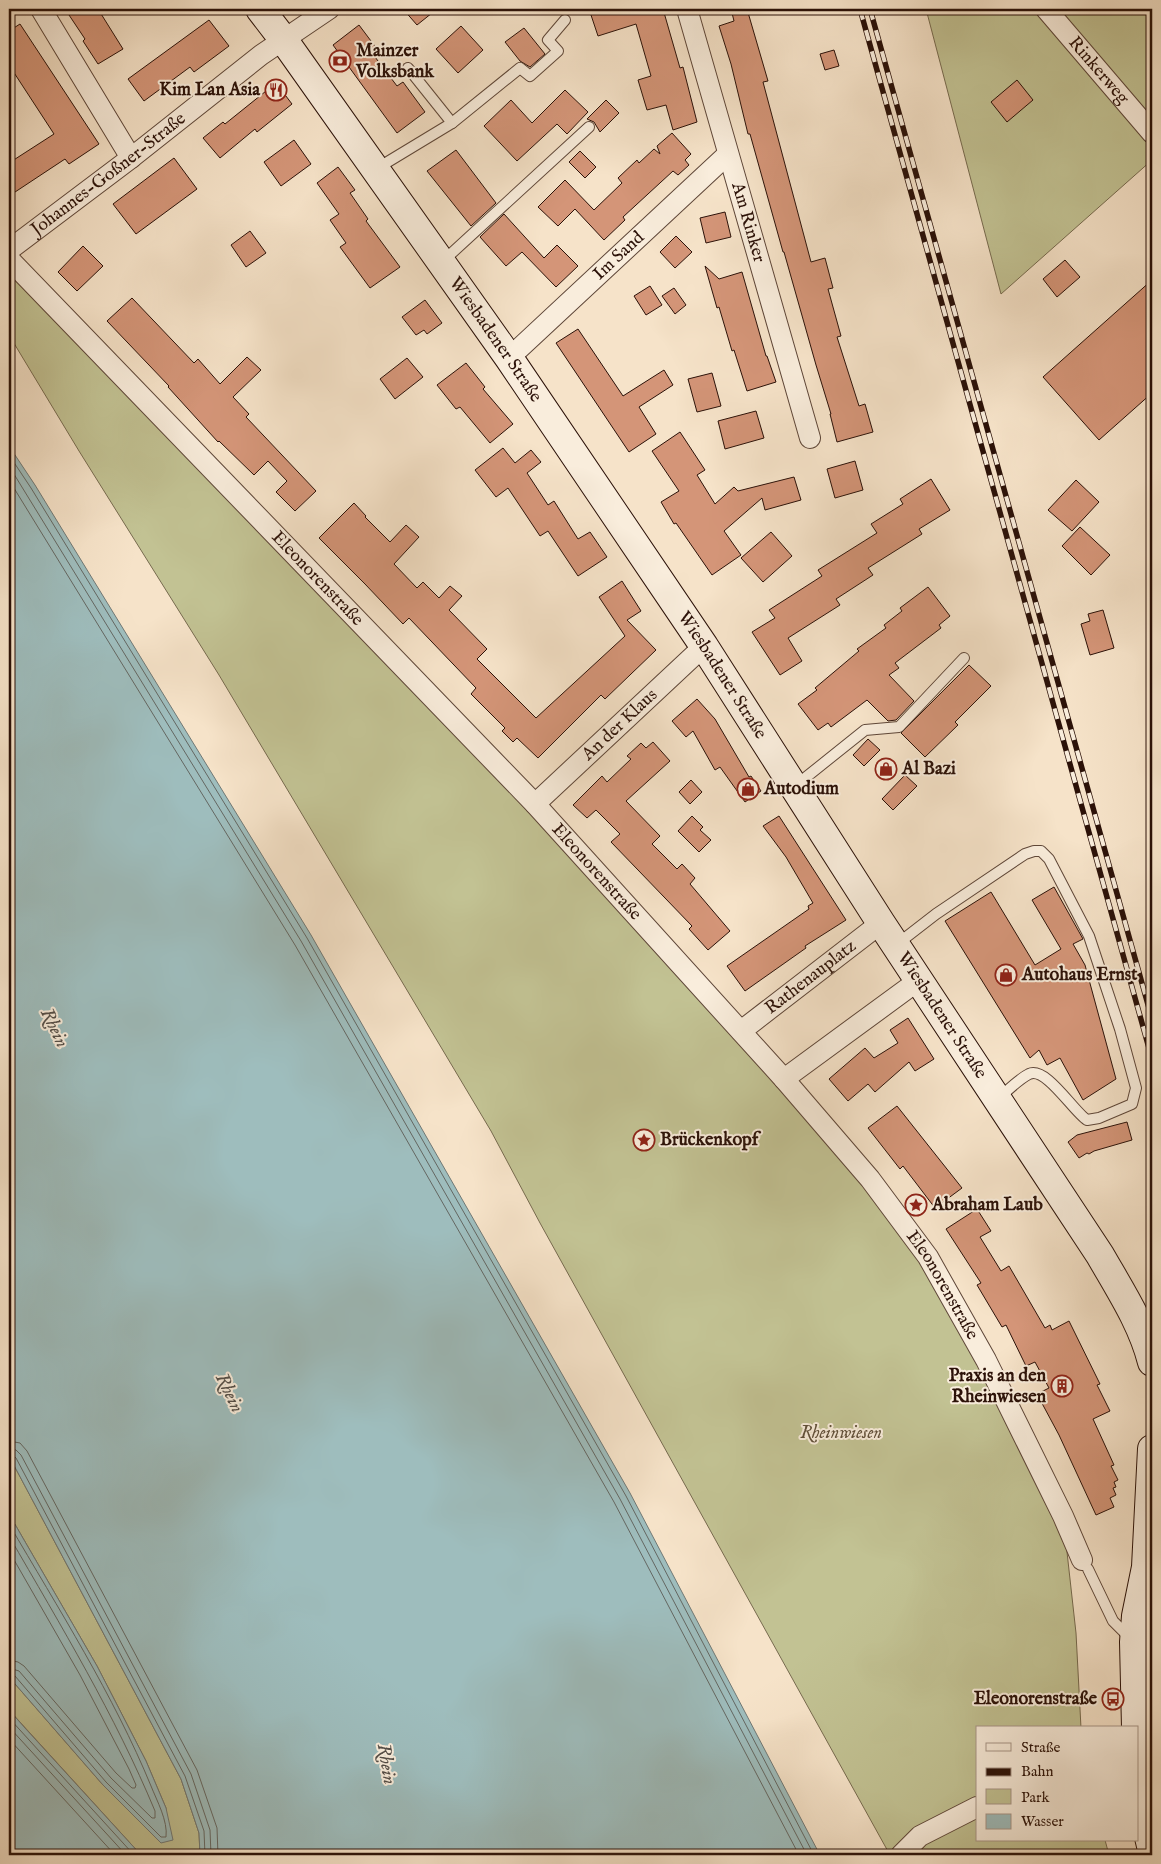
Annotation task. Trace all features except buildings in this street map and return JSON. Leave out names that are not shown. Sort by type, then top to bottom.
[{"type":"main road","name":"Wiesbadener Straße","points":[[260,9],[510,358],[704,646],[888,934],[1100,1255],[1144,1334],[1152,1362]]},
{"type":"main road","points":[[1136,1726],[1134,1642],[1136,1616],[1146,1567],[1152,1449]]},
{"type":"main road","points":[[1146,1567],[1152,1598]]},
{"type":"main road","points":[[1138,1768],[1141,1803],[1152,1850]]},
{"type":"street","points":[[41,9],[131,158]]},
{"type":"street","name":"Johannes-Goßner-Straße","points":[[9,250],[131,158],[261,54],[329,9]]},
{"type":"street","name":"Am Rinker","points":[[687,9],[810,438]]},
{"type":"street","name":"Rinkerweg","points":[[1046,9],[1152,133]]},
{"type":"street","name":"Im Sand","points":[[510,358],[728,154]]},
{"type":"street","name":"Eleonorenstraße","points":[[9,259],[535,804],[784,1079],[870,1179],[928,1258],[986,1360],[1085,1565]]},
{"type":"street","name":"An der Klaus","points":[[535,804],[704,646]]},
{"type":"street","name":"Rathenauplatz","points":[[741,1031],[888,934]]},
{"type":"street","points":[[784,1079],[919,980]]},
{"type":"street","points":[[1138,1752],[1152,1731]]},
{"type":"street","points":[[1138,1755],[1152,1778]]},
{"type":"street","points":[[901,1855],[920,1836],[976,1808]]},
{"type":"lane","points":[[375,169],[452,123],[520,68],[530,76],[558,51],[548,40],[565,20]]},
{"type":"lane","points":[[408,68],[452,123]]},
{"type":"lane","points":[[441,262],[589,127]]},
{"type":"lane","points":[[794,787],[865,730],[899,727],[964,658]]},
{"type":"lane","points":[[888,934],[936,914],[1025,854],[1034,851],[1042,852],[1049,860],[1090,936],[1120,1028],[1136,1088],[1136,1095],[1132,1104],[1099,1118],[1086,1120],[1048,1079],[1039,1072],[1030,1073],[997,1099]]},
{"type":"lane","points":[[1085,1565],[1113,1621],[1134,1642]]},
{"type":"green space","points":[[926,9],[1152,9],[1152,160],[1001,294]]},
{"type":"green space","name":"Rheinwiesen","points":[[9,259],[297,556],[896,1215],[1063,1516],[1076,1633],[1081,1726],[976,1726],[976,1842],[1106,1842],[1109,1855],[890,1855],[491,1131],[219,675],[9,335]]},
{"type":"green space","points":[[9,1456],[181,1779],[199,1833],[200,1855],[141,1855],[9,1710],[9,1677],[103,1785],[161,1843],[166,1808],[146,1761],[97,1666],[9,1514]]},
{"type":"water","name":"Rhein","points":[[9,446],[35,485],[311,935],[630,1493],[820,1855],[200,1855],[199,1833],[181,1779],[9,1456]]},
{"type":"water","points":[[9,1514],[97,1666],[146,1761],[166,1808],[173,1840],[161,1843],[103,1785],[9,1677]]},
{"type":"water","points":[[9,1710],[25,1728],[141,1855],[9,1855]]},
{"type":"railway","points":[[860,9],[1152,1059]]},
{"type":"railway","points":[[870,9],[1152,1019]]},
{"type":"place","name":"Mainzer Volksbank","points":[[340,61]]},
{"type":"place","name":"Kim Lan Asia","points":[[276,90]]},
{"type":"place","name":"Al Bazi","points":[[886,769]]},
{"type":"place","name":"Autodium","points":[[748,789]]},
{"type":"place","name":"Autohaus Ernst","points":[[1006,975]]},
{"type":"place","name":"Brückenkopf","points":[[644,1140]]},
{"type":"place","name":"Abraham Laub","points":[[916,1205]]},
{"type":"place","name":"Praxis an den Rheinwiesen","points":[[1062,1386]]},
{"type":"place","name":"Eleonorenstraße","points":[[1113,1699]]}]
